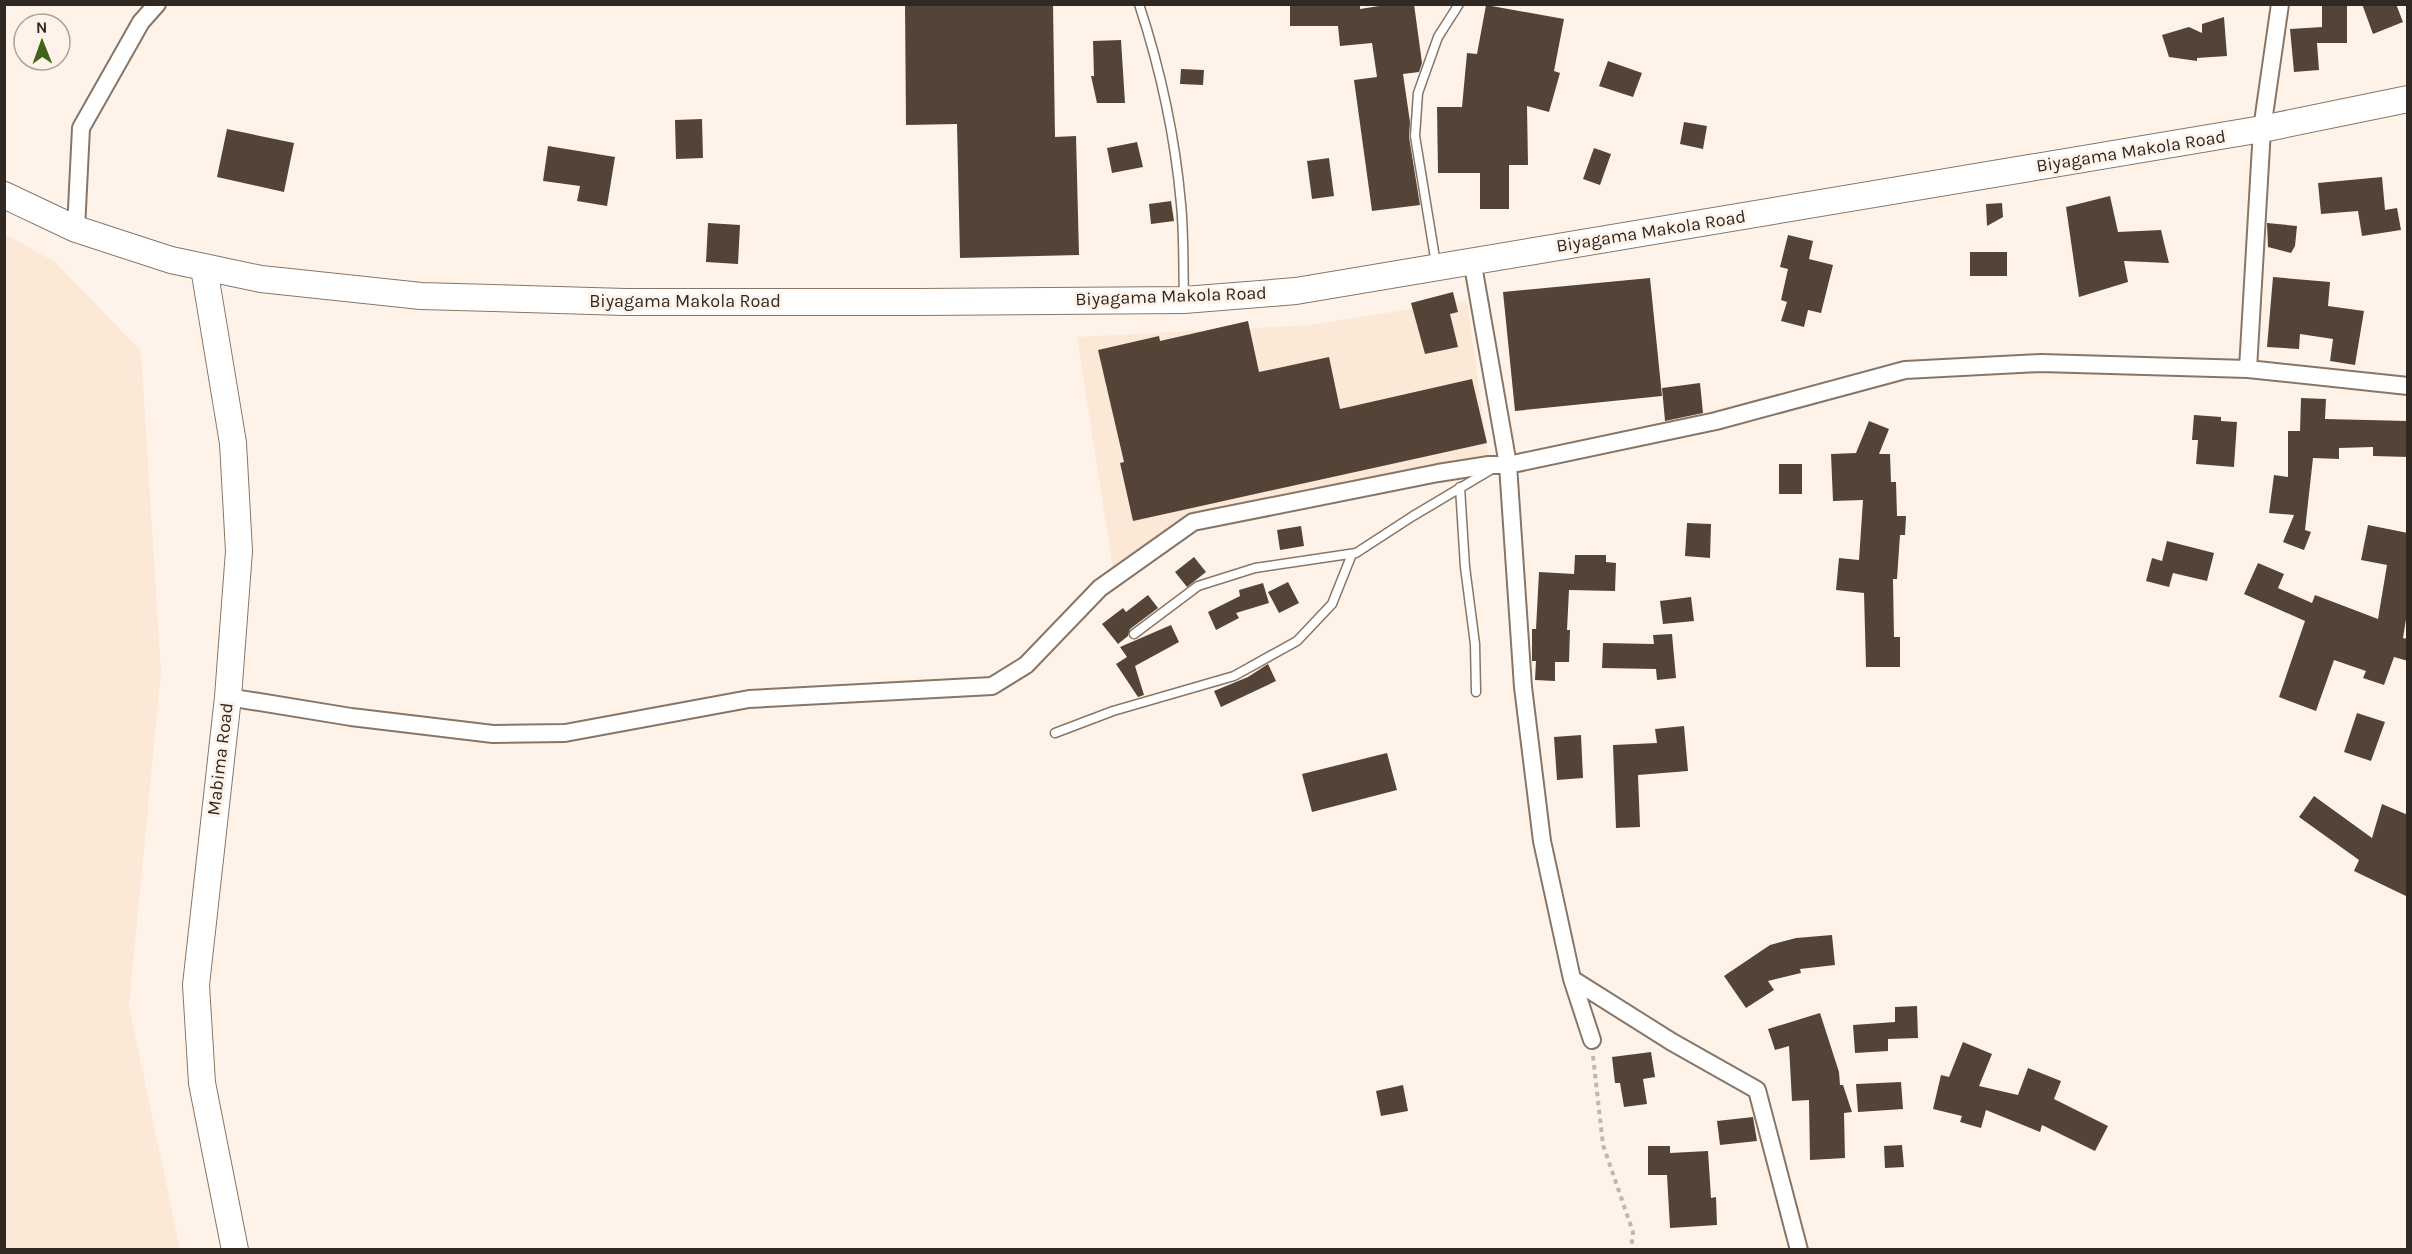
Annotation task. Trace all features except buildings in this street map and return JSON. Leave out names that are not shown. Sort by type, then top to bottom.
[{"type":"main road","name":"Biyagama Makola Road","points":[[4,195],[76,230],[204,268],[261,279],[422,296],[625,302],[1184,300],[1296,291],[2262,129],[2408,99]]},
{"type":"main road","name":"Mabima Road","points":[[204,268],[233,443],[239,551],[228,697],[196,985],[202,1083],[235,1250]]},
{"type":"street","points":[[76,230],[81,128],[141,22],[157,4]]},
{"type":"street","points":[[2248,369],[2262,129],[2280,4]]},
{"type":"street","points":[[1472,260],[1502,466],[1523,687],[1542,841],[1572,979],[1592,1040]]},
{"type":"street","points":[[228,697],[351,717],[493,734],[565,733],[749,699],[992,686],[1026,665],[1100,588],[1193,522],[1438,474],[1502,466],[1716,421],[1905,370],[2041,363],[2248,369],[2408,386]]},
{"type":"street","points":[[1572,979],[1672,1042],[1757,1090],[1799,1250]]},
{"type":"lane","points":[[1139,4],[1154,51],[1174,150],[1181,204],[1184,300]]},
{"type":"lane","points":[[1437,267],[1415,136],[1418,93],[1438,37],[1459,4]]},
{"type":"lane","points":[[1134,634],[1198,586],[1255,568],[1356,554],[1460,488],[1502,466]]},
{"type":"lane","points":[[1460,488],[1465,567],[1475,644],[1476,692]]},
{"type":"lane","points":[[1055,733],[1113,711],[1234,676],[1297,641],[1332,604],[1352,554]]},
{"type":"path","points":[[1592,1040],[1603,1145],[1633,1232],[1632,1250]]},
{"type":"shaded area","points":[[5,234],[55,262],[141,351],[161,672],[129,1006],[180,1249],[5,1249]]},
{"type":"shaded area","points":[[1467,300],[1489,463],[1173,525],[1113,569],[1077,337],[1311,325]]}]
